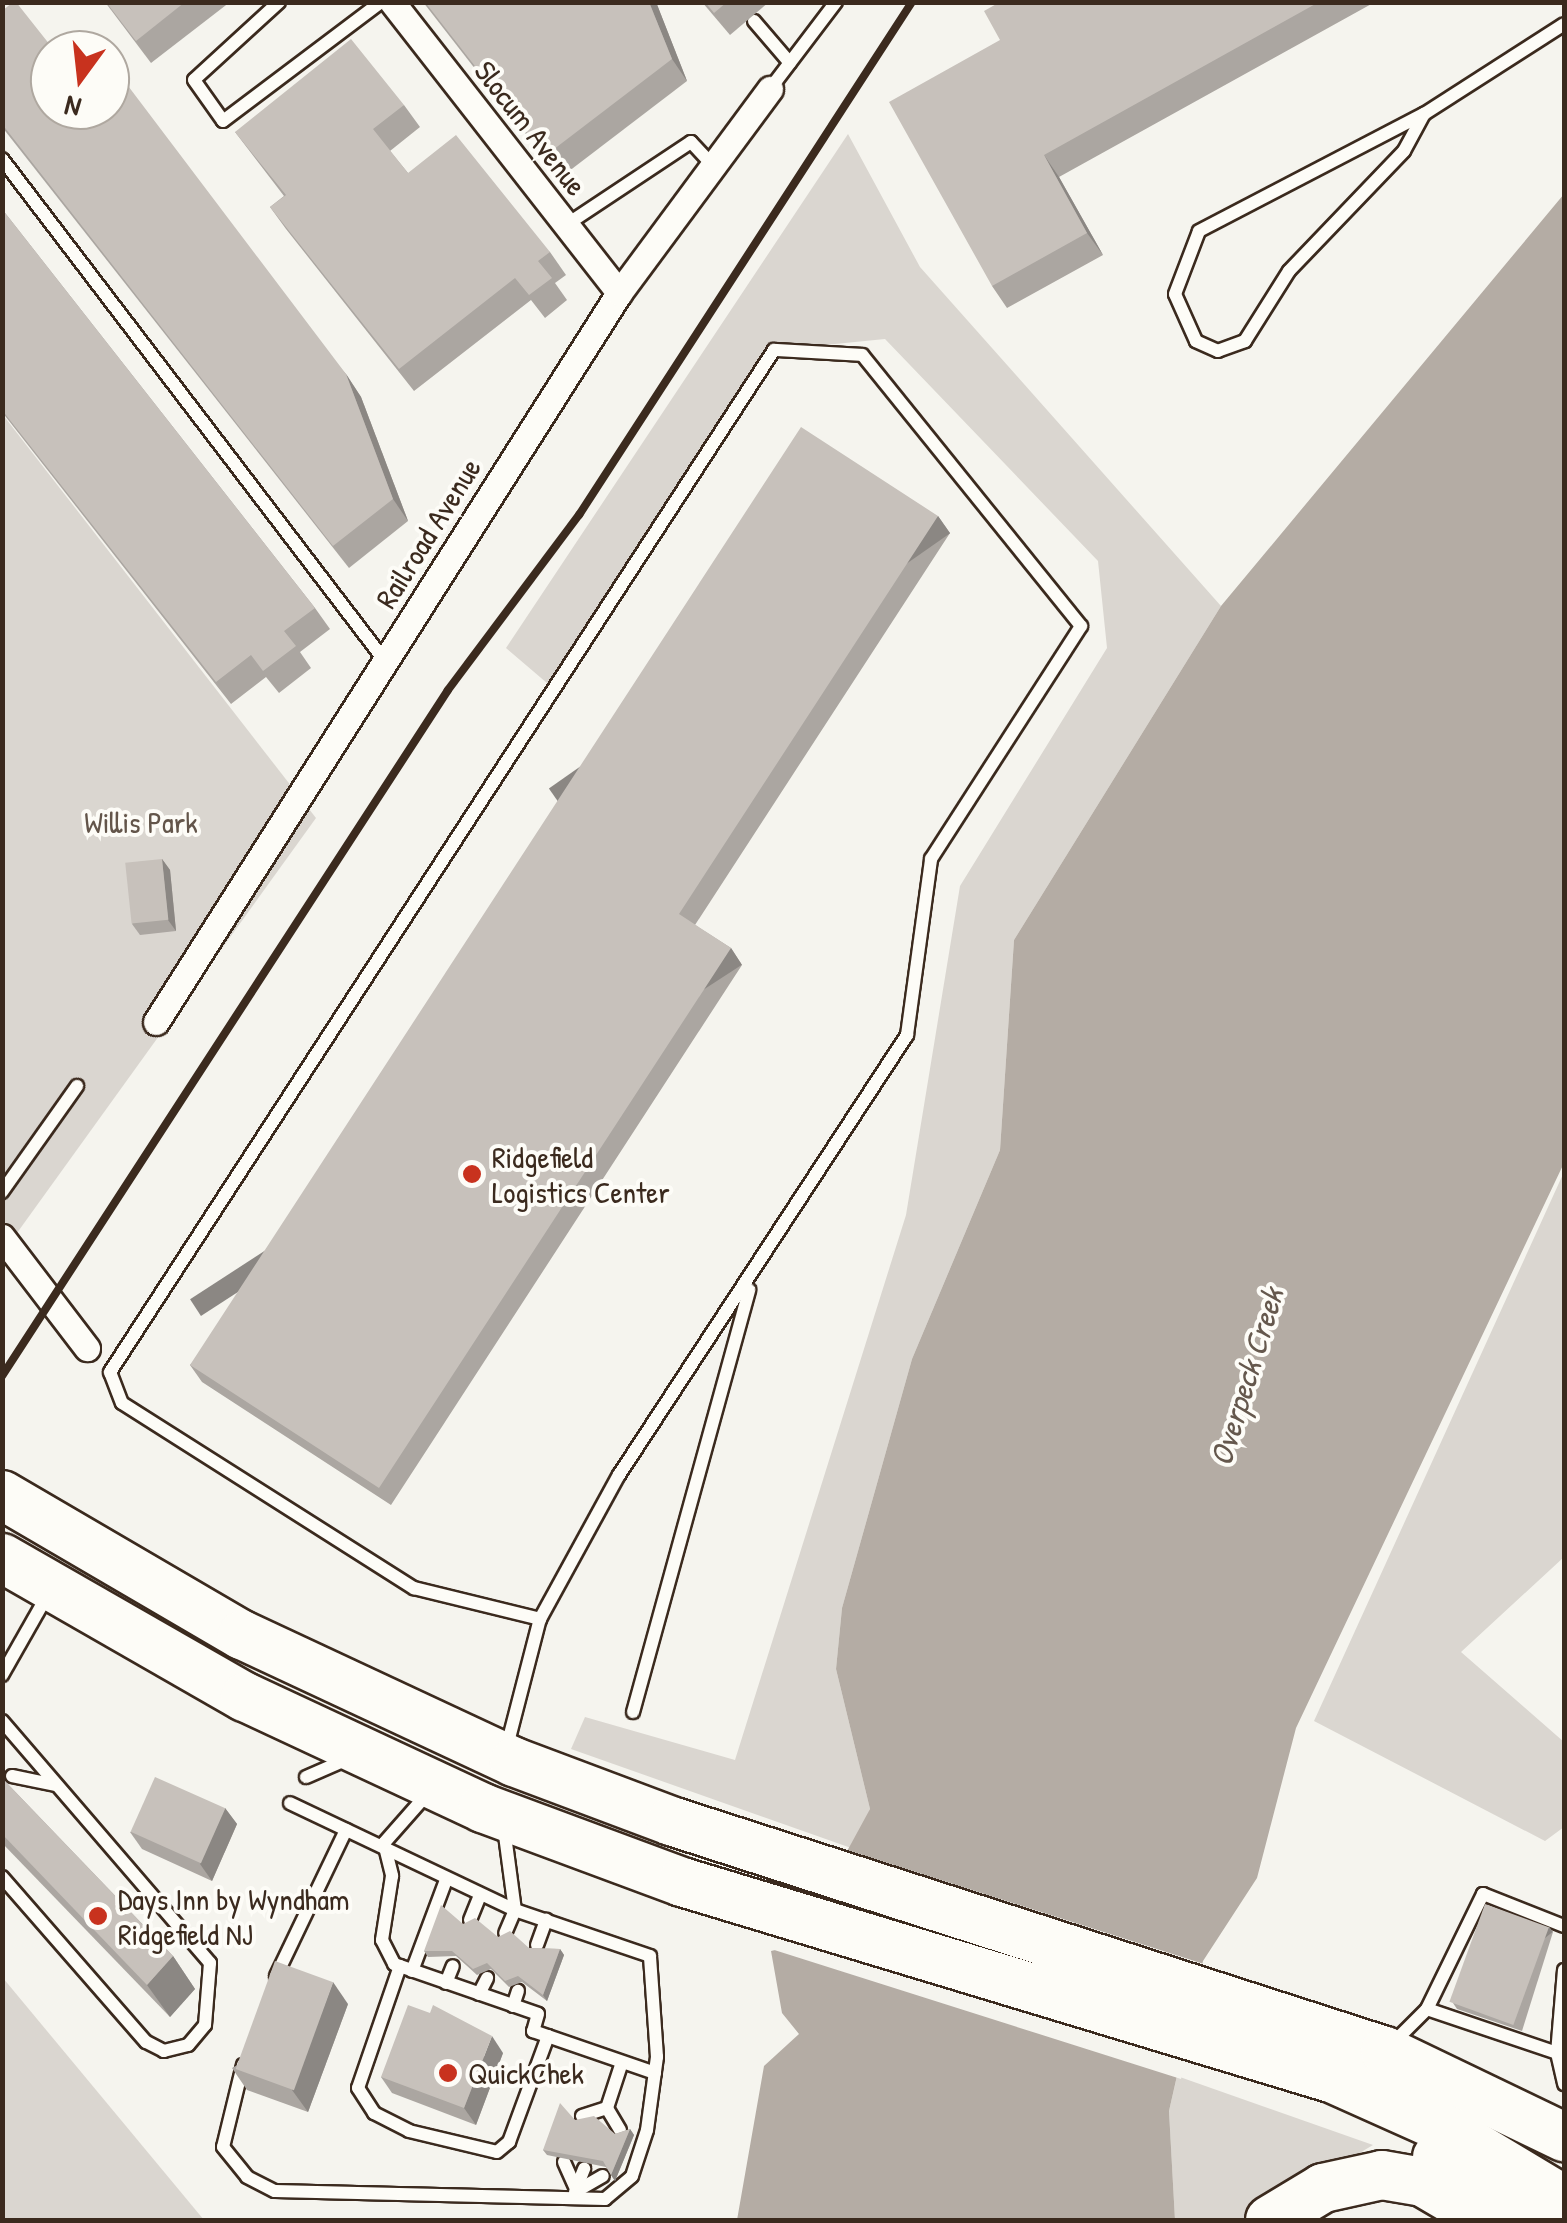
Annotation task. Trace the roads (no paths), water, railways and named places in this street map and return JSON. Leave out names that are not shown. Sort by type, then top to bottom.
[{"type":"highway","points":[[6,1496],[267,1648],[504,1758],[784,1858],[1281,2054],[1446,2129],[1564,2200]]},
{"type":"highway","points":[[2,1558],[360,1753],[502,1816],[756,1906],[1093,2011],[1281,2054],[1385,2051],[1564,2137]]},
{"type":"highway","points":[[1281,2054],[1529,2220]]},
{"type":"highway","points":[[1270,2220],[1322,2188],[1382,2174],[1423,2182],[1486,2220]]},
{"type":"street","name":"Slocum Avenue","points":[[392,2],[619,293]]},
{"type":"street","name":"Railroad Avenue","points":[[156,1022],[619,293],[770,90]]},
{"type":"street","points":[[2,1237],[87,1348]]},
{"type":"lane","points":[[279,2],[194,80],[223,122],[381,2]]},
{"type":"lane","points":[[770,90],[836,2]]},
{"type":"lane","points":[[754,21],[790,64]]},
{"type":"lane","points":[[1424,114],[1404,151],[1288,272],[1245,341],[1218,351],[1196,341],[1175,294],[1199,231],[1424,114],[1564,24]]},
{"type":"lane","points":[[566,226],[691,142],[712,166]]},
{"type":"lane","points":[[2,159],[385,661]]},
{"type":"lane","points":[[504,1758],[540,1619],[618,1475],[752,1277],[907,1035],[931,859],[1082,626],[862,355],[816,346],[774,350],[110,1372],[122,1402],[414,1588],[540,1619]]},
{"type":"lane","points":[[2,1192],[77,1086]]},
{"type":"lane","points":[[632,1712],[752,1277]]},
{"type":"lane","points":[[2,1675],[51,1588]]},
{"type":"lane","points":[[2,1721],[210,1963],[205,2026],[188,2045],[164,2051],[146,2042],[2,1877]]},
{"type":"lane","points":[[306,1778],[360,1753]]},
{"type":"lane","points":[[12,1776],[56,1785]]},
{"type":"lane","points":[[384,1843],[434,1787]]},
{"type":"lane","points":[[250,2046],[222,2147],[247,2178],[275,2191],[574,2194],[605,2199],[632,2176],[655,2073],[650,1956],[514,1910],[446,1880],[384,1843],[290,1803]]},
{"type":"lane","points":[[502,1816],[514,1910],[505,1933]]},
{"type":"lane","points":[[270,1993],[346,1830]]},
{"type":"lane","points":[[384,1843],[392,1876],[382,1940],[406,1969],[538,2014],[533,2031],[655,2073]]},
{"type":"lane","points":[[446,1880],[358,2088],[374,2114],[410,2131],[497,2152],[509,2142],[548,2036]]},
{"type":"lane","points":[[1385,2051],[1427,2009],[1483,1894],[1564,1926]]},
{"type":"lane","points":[[470,1920],[480,1895]]},
{"type":"lane","points":[[536,1945],[546,1920]]},
{"type":"lane","points":[[446,1983],[452,1966]]},
{"type":"lane","points":[[1564,1970],[1557,2053],[1564,2084]]},
{"type":"lane","points":[[480,1994],[487,1978]]},
{"type":"lane","points":[[513,2006],[518,1991]]},
{"type":"lane","points":[[1427,2009],[1557,2053]]},
{"type":"lane","points":[[601,2123],[622,2062]]},
{"type":"lane","points":[[582,2116],[607,2108]]},
{"type":"lane","points":[[607,2108],[620,2130]]},
{"type":"lane","points":[[564,2162],[574,2194]]},
{"type":"lane","points":[[574,2194],[584,2169]]},
{"type":"lane","points":[[574,2194],[603,2176]]},
{"type":"water","name":"Overpeck Creek","points":[[1564,194],[1564,1163],[1296,1728],[1257,1878],[1203,1961],[1169,2111],[1175,2220],[737,2220],[764,2066],[799,2034],[782,2013],[771,1951],[796,1945],[870,1809],[836,1669],[842,1608],[912,1359],[1000,1150],[1014,940],[1221,606]]},
{"type":"railway","points":[[2,1376],[448,690],[579,515],[912,2]]},
{"type":"place","name":"Ridgefield Logistics Center","points":[[472,1174]]},
{"type":"place","name":"Days Inn by Wyndham Ridgefield NJ","points":[[98,1916]]},
{"type":"place","name":"QuickChek","points":[[448,2073]]},
{"type":"park label","name":"Willis Park","points":[[141,822]]}]
